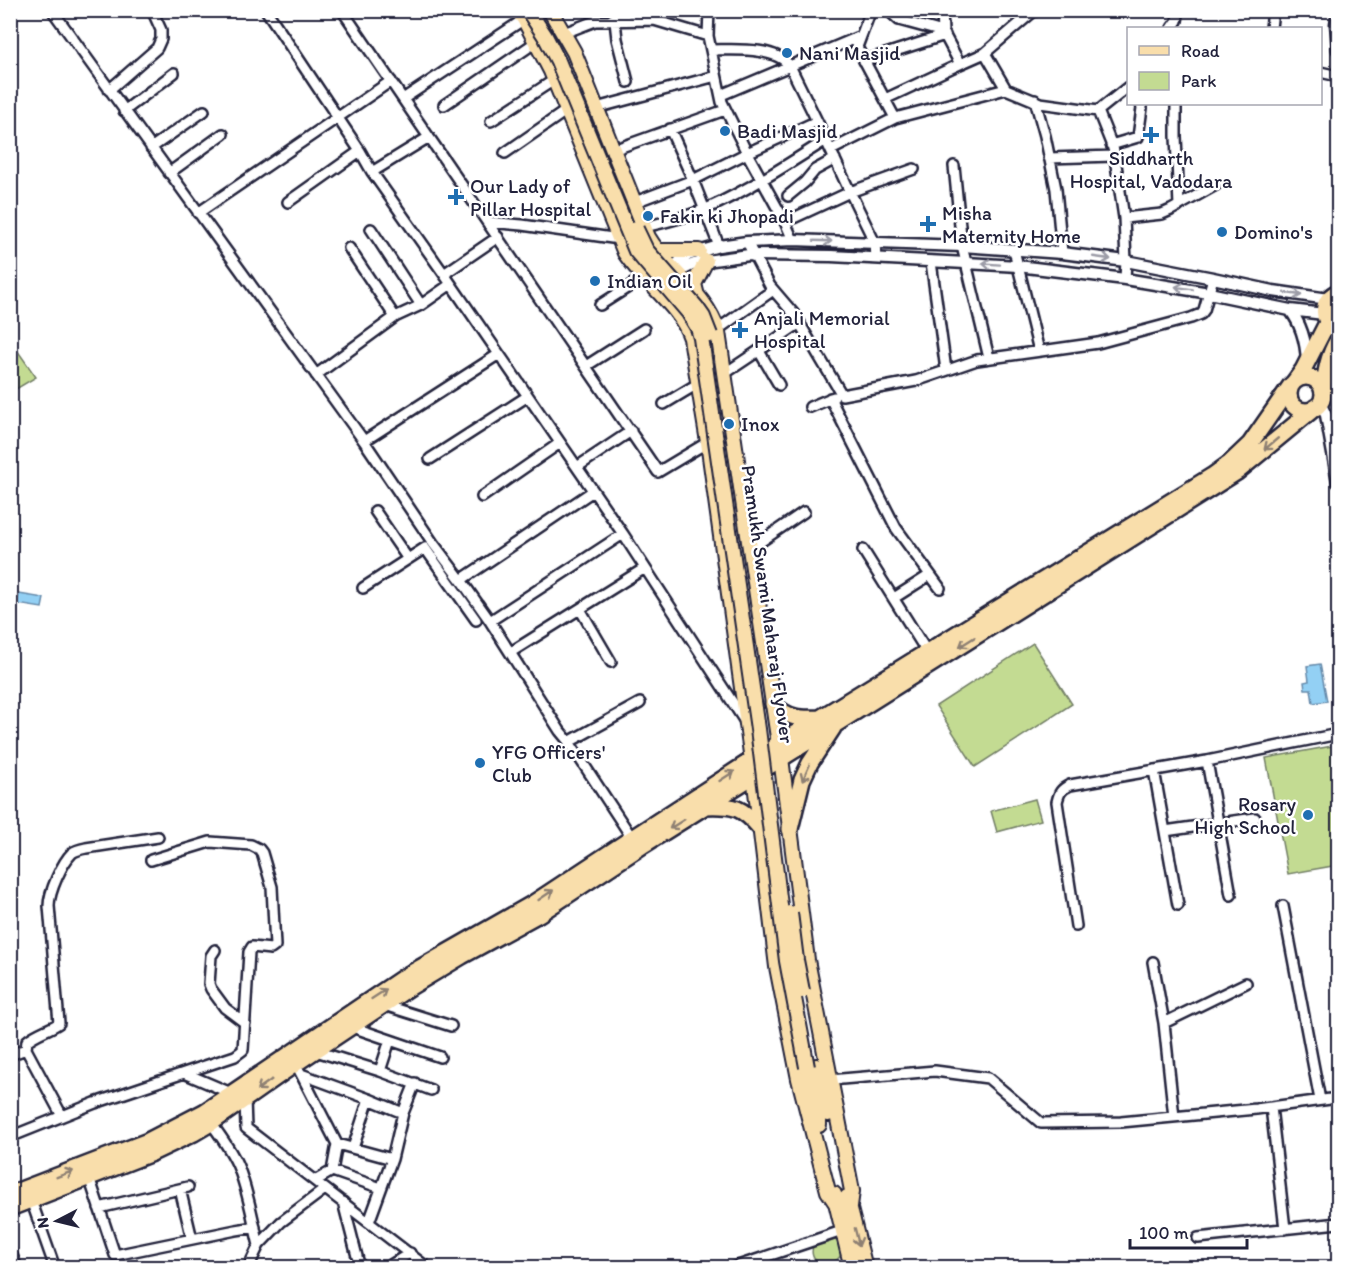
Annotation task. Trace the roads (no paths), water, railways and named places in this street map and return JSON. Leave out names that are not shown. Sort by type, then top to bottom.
[{"type":"highway","points":[[10,1194],[208,1117],[348,1022],[412,972],[635,843],[780,751],[822,718],[1230,463],[1250,444],[1303,370],[1331,312]]},
{"type":"highway","points":[[780,751],[837,724],[1237,472],[1319,401],[1333,348],[1338,340]]},
{"type":"highway","points":[[1311,377],[1319,383],[1319,401],[1306,410],[1300,410],[1289,397],[1293,383],[1300,378],[1311,377]]},
{"type":"highway","points":[[773,704],[783,713],[795,717],[822,718]]},
{"type":"highway","points":[[790,829],[802,780],[810,763],[837,724]]},
{"type":"highway","points":[[238,1096],[298,1069],[348,1022],[384,1005],[462,956],[539,914],[635,843],[706,806],[753,768]]},
{"type":"highway","points":[[706,806],[727,806],[740,810],[746,813],[760,830]]},
{"type":"highway","points":[[10,1208],[152,1153],[194,1133],[208,1117]]},
{"type":"main road","name":"Pramukh Swami Maharaj Flyover","points":[[539,10],[561,47],[643,245],[696,307],[703,317],[710,336],[767,729],[796,960],[836,1175]]},
{"type":"main road","points":[[550,10],[574,52],[634,202],[657,251],[706,305],[717,330],[780,751],[807,960],[852,1191],[843,1204],[842,1231],[852,1268]]},
{"type":"main road","points":[[523,13],[567,110],[619,239],[629,258],[680,318],[690,338],[708,442],[753,768],[777,967],[799,1079],[828,1191],[843,1204],[865,1268]]},
{"type":"main road","name":"Pramukh Swami Maharaj Flyover","points":[[523,13],[545,36],[558,61],[636,251],[689,313],[701,338],[758,729],[787,961],[843,1204]]},
{"type":"main road","points":[[657,251],[702,256],[694,284],[697,296]]},
{"type":"street","points":[[52,10],[364,441],[433,543],[490,621],[635,843]]},
{"type":"street","points":[[109,90],[157,48],[161,39],[161,30],[152,10]]},
{"type":"street","points":[[266,10],[372,172],[623,534],[747,725]]},
{"type":"street","points":[[342,10],[658,471],[708,442]]},
{"type":"street","points":[[403,99],[523,13],[539,10]]},
{"type":"street","points":[[612,21],[629,10]]},
{"type":"street","points":[[654,20],[659,10]]},
{"type":"street","points":[[709,10],[708,36],[722,102],[793,240]]},
{"type":"street","points":[[871,10],[857,47],[895,118]]},
{"type":"street","points":[[888,10],[899,20],[944,33]]},
{"type":"street","points":[[942,10],[944,33],[960,64]]},
{"type":"street","points":[[885,99],[985,52],[1035,10]]},
{"type":"street","points":[[1173,27],[1177,21],[1179,10]]},
{"type":"street","points":[[1270,27],[1273,10]]},
{"type":"street","points":[[1338,10],[1336,24],[1338,50]]},
{"type":"street","points":[[564,33],[595,21],[654,20],[708,36]]},
{"type":"street","points":[[612,21],[628,82]]},
{"type":"street","points":[[864,61],[944,33]]},
{"type":"street","points":[[721,95],[861,36]]},
{"type":"street","points":[[444,105],[536,42]]},
{"type":"street","points":[[711,50],[753,49],[785,59],[875,243],[876,258]]},
{"type":"street","points":[[985,52],[1006,88],[1040,103],[1098,111],[1127,88]]},
{"type":"street","points":[[1322,72],[1338,76]]},
{"type":"street","points":[[124,111],[174,73]]},
{"type":"street","points":[[596,108],[716,76]]},
{"type":"street","points":[[491,121],[554,80]]},
{"type":"street","points":[[198,213],[391,81]]},
{"type":"street","points":[[788,196],[806,182],[815,170],[833,154],[895,118],[1006,88]]},
{"type":"street","points":[[1035,100],[1056,189],[1062,253]]},
{"type":"street","points":[[1111,144],[1138,137],[1143,108],[1142,105]]},
{"type":"street","points":[[1176,105],[1179,206]]},
{"type":"street","points":[[505,153],[567,110]]},
{"type":"street","points":[[613,150],[725,110]]},
{"type":"street","points":[[151,148],[204,111]]},
{"type":"street","points":[[1098,111],[1111,144],[1125,218],[1125,279]]},
{"type":"street","points":[[634,202],[693,180],[817,121]]},
{"type":"street","points":[[670,129],[719,246]]},
{"type":"street","points":[[169,173],[223,134]]},
{"type":"street","points":[[372,172],[429,137]]},
{"type":"street","points":[[645,227],[705,209],[761,181],[826,140]]},
{"type":"street","points":[[288,201],[360,151]]},
{"type":"street","points":[[1049,158],[1114,156]]},
{"type":"street","points":[[954,166],[962,246],[989,358]]},
{"type":"street","points":[[785,222],[850,192],[914,169]]},
{"type":"street","points":[[1125,218],[1162,214],[1216,185]]},
{"type":"street","points":[[487,222],[619,239]]},
{"type":"street","points":[[371,229],[421,305]]},
{"type":"street","points":[[444,274],[498,237]]},
{"type":"street","points":[[702,256],[719,246],[793,240],[962,246],[1062,253],[1126,261],[1274,291],[1331,312]]},
{"type":"street","points":[[747,242],[773,290],[800,323],[842,394]]},
{"type":"street","points":[[349,248],[395,317]]},
{"type":"street","points":[[1014,250],[1039,351]]},
{"type":"street","points":[[600,306],[652,285],[675,271],[688,255],[754,255],[831,256],[1018,266],[1209,292],[1290,310],[1331,312]]},
{"type":"street","points":[[931,262],[946,370]]},
{"type":"street","points":[[810,407],[842,394],[916,381],[977,360],[1098,343],[1191,318],[1201,314],[1204,310],[1214,278]]},
{"type":"street","points":[[316,375],[395,317],[421,305],[451,284]]},
{"type":"street","points":[[717,330],[773,290]]},
{"type":"street","points":[[1290,310],[1304,336],[1306,361]]},
{"type":"street","points":[[724,374],[800,323]]},
{"type":"street","points":[[586,366],[644,329]]},
{"type":"street","points":[[759,351],[779,385]]},
{"type":"street","points":[[364,441],[499,354]]},
{"type":"street","points":[[664,404],[699,383]]},
{"type":"street","points":[[430,459],[528,396]]},
{"type":"street","points":[[830,398],[896,528],[940,588]]},
{"type":"street","points":[[1319,401],[1326,415],[1338,482]]},
{"type":"street","points":[[577,467],[631,431]]},
{"type":"street","points":[[482,497],[560,443]]},
{"type":"street","points":[[461,580],[593,491]]},
{"type":"street","points":[[375,511],[408,559]]},
{"type":"street","points":[[750,549],[804,512]]},
{"type":"street","points":[[490,621],[623,534]]},
{"type":"street","points":[[363,588],[425,548],[476,620]]},
{"type":"street","points":[[864,550],[927,652]]},
{"type":"street","points":[[511,652],[645,568]]},
{"type":"street","points":[[894,598],[930,575]]},
{"type":"street","points":[[580,609],[611,662]]},
{"type":"street","points":[[569,742],[640,703]]},
{"type":"street","points":[[1076,926],[1057,802],[1060,791],[1064,787],[1338,734]]},
{"type":"street","points":[[1207,761],[1231,895]]},
{"type":"street","points":[[1154,770],[1178,905]]},
{"type":"street","points":[[1165,831],[1255,818]]},
{"type":"street","points":[[62,1116],[26,1049],[30,1037],[59,1023],[49,897],[53,885],[68,859],[76,851],[158,837]]},
{"type":"street","points":[[10,1137],[95,1103],[240,1053],[243,1050],[249,952],[255,947],[271,950],[275,946],[272,887],[262,853],[260,849],[250,845],[210,842],[151,860]]},
{"type":"street","points":[[1283,906],[1320,1100]]},
{"type":"street","points":[[215,950],[211,956],[209,984],[211,990],[225,1008],[245,1023]]},
{"type":"street","points":[[1153,962],[1164,1023],[1174,1117]]},
{"type":"street","points":[[1164,1023],[1246,983]]},
{"type":"street","points":[[384,1005],[451,1026]]},
{"type":"street","points":[[348,1022],[390,1041],[440,1057]]},
{"type":"street","points":[[380,1071],[390,1041]]},
{"type":"street","points":[[10,1055],[26,1049]]},
{"type":"street","points":[[316,1051],[431,1090]]},
{"type":"street","points":[[298,1069],[403,1113]]},
{"type":"street","points":[[298,1069],[337,1144],[332,1172]]},
{"type":"street","points":[[830,1080],[935,1071],[988,1078],[1041,1123],[1121,1122],[1338,1098]]},
{"type":"street","points":[[184,1072],[238,1096],[246,1128],[428,1268]]},
{"type":"street","points":[[369,1222],[392,1159],[403,1113],[415,1083]]},
{"type":"street","points":[[353,1148],[369,1098]]},
{"type":"street","points":[[1271,1107],[1285,1229]]},
{"type":"street","points":[[208,1117],[237,1163],[259,1245]]},
{"type":"street","points":[[337,1144],[392,1159]]},
{"type":"street","points":[[315,1181],[332,1172],[381,1188]]},
{"type":"street","points":[[89,1177],[115,1256],[255,1227]]},
{"type":"street","points":[[99,1208],[184,1188],[192,1239]]},
{"type":"street","points":[[249,1268],[259,1245],[281,1222],[325,1189]]},
{"type":"street","points":[[31,1200],[55,1268]]},
{"type":"street","points":[[343,1202],[360,1268]]},
{"type":"street","points":[[1198,1238],[1338,1223]]},
{"type":"street","points":[[732,1268],[842,1231]]},
{"type":"street","points":[[10,1250],[17,1268]]},
{"type":"street","points":[[386,1268],[397,1264],[410,1253]]},
{"type":"water","points":[[19,594],[44,598],[42,608],[17,604]]},
{"type":"water","points":[[1320,664],[1327,701],[1313,703],[1311,689],[1305,689],[1304,682],[1309,681],[1307,666]]},
{"type":"place","name":"Nani Masjid","points":[[787,53]]},
{"type":"place","name":"Badi Masjid","points":[[725,131]]},
{"type":"place","name":"Siddharth Hospital, Vadodara","points":[[1151,135]]},
{"type":"place","name":"Our Lady of Pillar Hospital","points":[[456,197]]},
{"type":"place","name":"Fakir ki Jhopadi","points":[[648,216]]},
{"type":"place","name":"Misha Maternity Home","points":[[928,224]]},
{"type":"place","name":"Domino's","points":[[1222,232]]},
{"type":"place","name":"Indian Oil","points":[[595,281]]},
{"type":"place","name":"Anjali Memorial Hospital","points":[[740,330]]},
{"type":"place","name":"Inox","points":[[729,424]]},
{"type":"place","name":"YFG Officers' Club","points":[[480,763]]},
{"type":"place","name":"Rosary High School","points":[[1308,815]]}]
